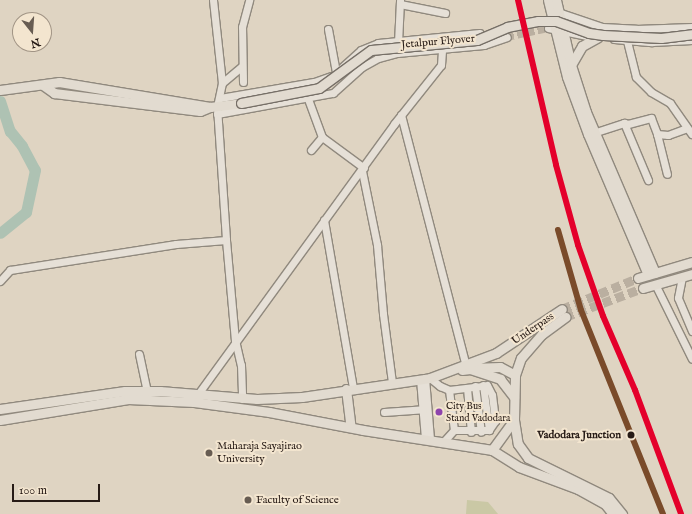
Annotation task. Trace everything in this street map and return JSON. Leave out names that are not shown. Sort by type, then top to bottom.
[{"type":"main road","points":[[548,0],[555,11]]},
{"type":"main road","points":[[556,0],[555,29],[567,77],[651,274]]},
{"type":"main road","name":"Jetalpur Flyover","points":[[0,90],[39,85],[54,94],[200,111],[319,88],[371,50],[477,40],[507,27],[538,21],[556,22],[588,33],[603,35],[661,38],[692,34]]},
{"type":"main road","points":[[555,29],[571,65],[591,133]]},
{"type":"main road","points":[[571,65],[582,46],[598,37]]},
{"type":"main road","points":[[638,278],[692,262]]},
{"type":"main road","points":[[643,288],[656,286],[692,274]]},
{"type":"main road","name":"Underpass","points":[[468,367],[503,349],[564,313],[534,342],[521,358],[515,375],[514,420],[518,444],[528,458],[609,498],[622,514]]},
{"type":"main road","points":[[468,367],[500,379],[514,396]]},
{"type":"main road","points":[[0,409],[105,393],[147,391],[242,398],[302,397],[350,388],[425,378],[468,367],[500,367],[515,375]]},
{"type":"main road","points":[[350,388],[351,427]]},
{"type":"main road","points":[[0,420],[78,406],[144,399],[269,412],[492,450],[519,467],[578,489],[605,504],[613,514]]},
{"type":"main road","points":[[492,450],[514,420]]},
{"type":"street","points":[[213,0],[222,83],[216,107],[235,340],[241,364],[242,398]]},
{"type":"street","points":[[243,82],[242,27],[249,0]]},
{"type":"street","points":[[397,53],[400,2],[445,12]]},
{"type":"street","points":[[555,11],[602,27],[636,29],[692,27]]},
{"type":"street","points":[[328,29],[336,72]]},
{"type":"street","points":[[555,29],[626,41],[692,40]]},
{"type":"street","points":[[216,107],[314,82],[336,72],[366,47],[398,39],[480,33]]},
{"type":"street","points":[[216,107],[308,99],[333,93],[362,67],[378,58],[397,53],[484,44],[507,37]]},
{"type":"street","points":[[626,41],[636,77],[651,92],[670,103],[689,131],[668,135],[657,134]]},
{"type":"street","points":[[198,394],[235,340],[363,169],[401,115],[440,65],[442,49]]},
{"type":"street","points":[[222,83],[242,66]]},
{"type":"street","points":[[308,99],[322,137],[363,169],[377,245],[386,343],[392,382]]},
{"type":"street","points":[[401,115],[468,367]]},
{"type":"street","points":[[591,133],[624,123],[628,124],[651,118],[657,134],[667,174]]},
{"type":"street","points":[[624,123],[648,180]]},
{"type":"street","points":[[311,150],[322,137]]},
{"type":"street","points":[[324,220],[350,388]]},
{"type":"street","points":[[0,281],[10,270],[176,244],[226,240]]},
{"type":"street","points":[[682,277],[678,298],[692,331]]},
{"type":"street","points":[[656,286],[692,359]]},
{"type":"street","points":[[139,354],[147,391]]},
{"type":"street","points":[[425,378],[449,390],[487,385],[492,395],[495,421],[489,430],[481,432],[454,430]]},
{"type":"street","points":[[425,378],[423,409],[428,439]]},
{"type":"street","points":[[425,378],[428,439]]},
{"type":"street","points":[[475,386],[481,432]]},
{"type":"street","points":[[466,388],[471,432]]},
{"type":"street","points":[[444,441],[454,430],[449,390]]},
{"type":"street","points":[[384,412],[423,409]]},
{"type":"shaded area","points":[[467,500],[488,502],[498,514],[466,514]]},
{"type":"waterway","points":[[0,101],[10,131],[22,146],[35,170],[26,212],[0,233]]},
{"type":"tunnel","points":[[507,37],[548,28]]},
{"type":"tunnel","points":[[562,309],[638,278]]},
{"type":"tunnel","points":[[565,317],[643,288]]},
{"type":"transit line","points":[[518,0],[556,165],[578,245],[603,316],[635,390],[681,514]]},
{"type":"transit line","points":[[558,230],[581,310],[663,514]]},
{"type":"place","name":"City Bus Stand Vadodara","points":[[439,412]]},
{"type":"place","name":"Vadodara Junction","points":[[631,435]]},
{"type":"place","name":"Maharaja Sayajirao University","points":[[209,453]]},
{"type":"place","name":"Faculty of Science","points":[[248,500]]}]
